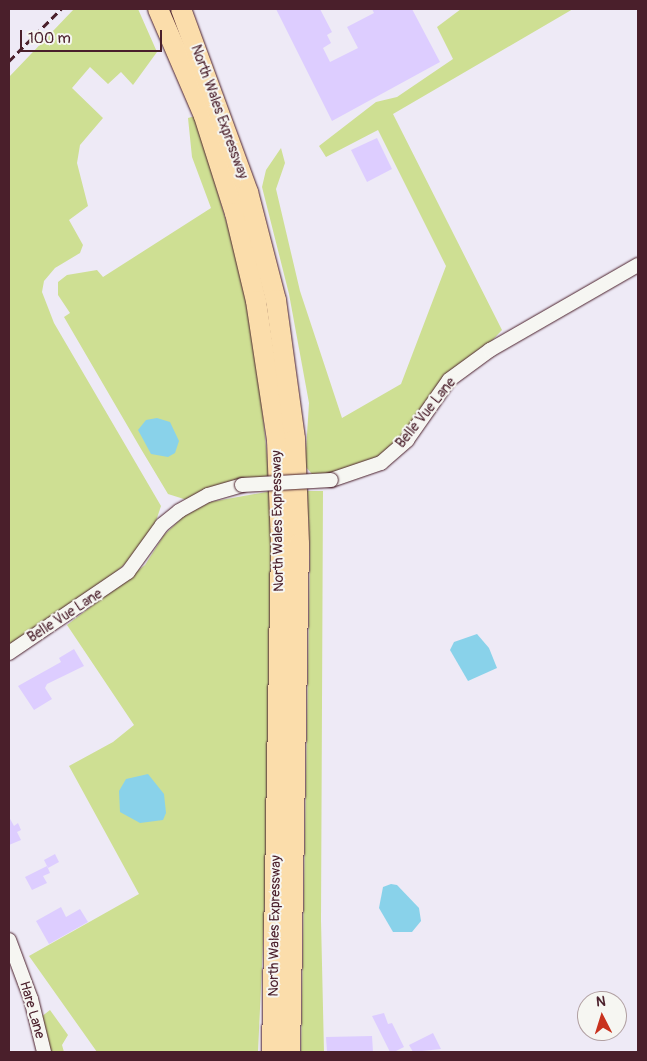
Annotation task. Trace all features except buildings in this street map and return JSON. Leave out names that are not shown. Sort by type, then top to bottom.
[{"type":"highway","name":"North Wales Expressway","points":[[158,9],[204,116],[235,213],[256,301],[277,440],[281,544],[272,1052]]},
{"type":"highway","name":"North Wales Expressway","points":[[181,9],[248,192],[276,300],[295,439],[299,544],[290,1052]]},
{"type":"street","name":"Belle Vue Lane","points":[[9,653],[128,572],[162,525],[179,511],[208,495],[242,486],[332,480],[382,463],[407,440],[450,380],[490,350],[638,265]]},
{"type":"street","name":"Hare Lane","points":[[9,940],[30,999],[44,1052]]},
{"type":"green space","points":[[74,9],[138,9],[157,52],[133,85],[121,72],[108,84],[90,67],[72,88],[103,118],[80,145],[77,163],[88,206],[69,220],[83,245],[80,253],[55,268],[44,281],[42,292],[54,323],[161,506],[155,524],[130,559],[115,573],[9,645],[9,77]]},
{"type":"green space","points":[[461,9],[573,9],[393,114],[502,330],[380,459],[334,473],[312,474],[305,466],[309,403],[289,294],[262,187],[266,170],[281,148],[285,163],[276,189],[300,291],[342,418],[401,384],[446,266],[378,130],[326,157],[319,146],[376,102],[397,97],[453,59],[437,27]]},
{"type":"green space","points":[[195,116],[240,268],[259,377],[269,476],[239,480],[187,500],[168,494],[141,449],[64,317],[70,313],[58,295],[58,282],[67,275],[97,270],[103,277],[211,208],[192,157],[188,118]]},
{"type":"green space","points":[[272,491],[266,878],[258,1052],[97,1052],[29,956],[139,894],[69,766],[113,742],[134,725],[67,625],[145,565],[164,535],[184,516],[210,502]]},
{"type":"green space","points":[[307,491],[323,491],[321,920],[324,1052],[301,1052],[310,557]]},
{"type":"green space","points":[[50,1010],[68,1035],[62,1045],[64,1052],[50,1052],[41,1017]]},
{"type":"water","points":[[157,418],[170,422],[179,441],[175,453],[168,457],[151,454],[138,430],[146,420]]},
{"type":"water","points":[[477,634],[489,648],[497,668],[468,681],[450,650],[454,642]]},
{"type":"water","points":[[148,774],[164,794],[166,813],[163,820],[140,823],[120,812],[119,791],[126,779]]},
{"type":"water","points":[[391,884],[397,885],[419,908],[421,921],[412,932],[393,932],[379,908],[383,887]]},
{"type":"railway","points":[[9,61],[61,9]]}]
